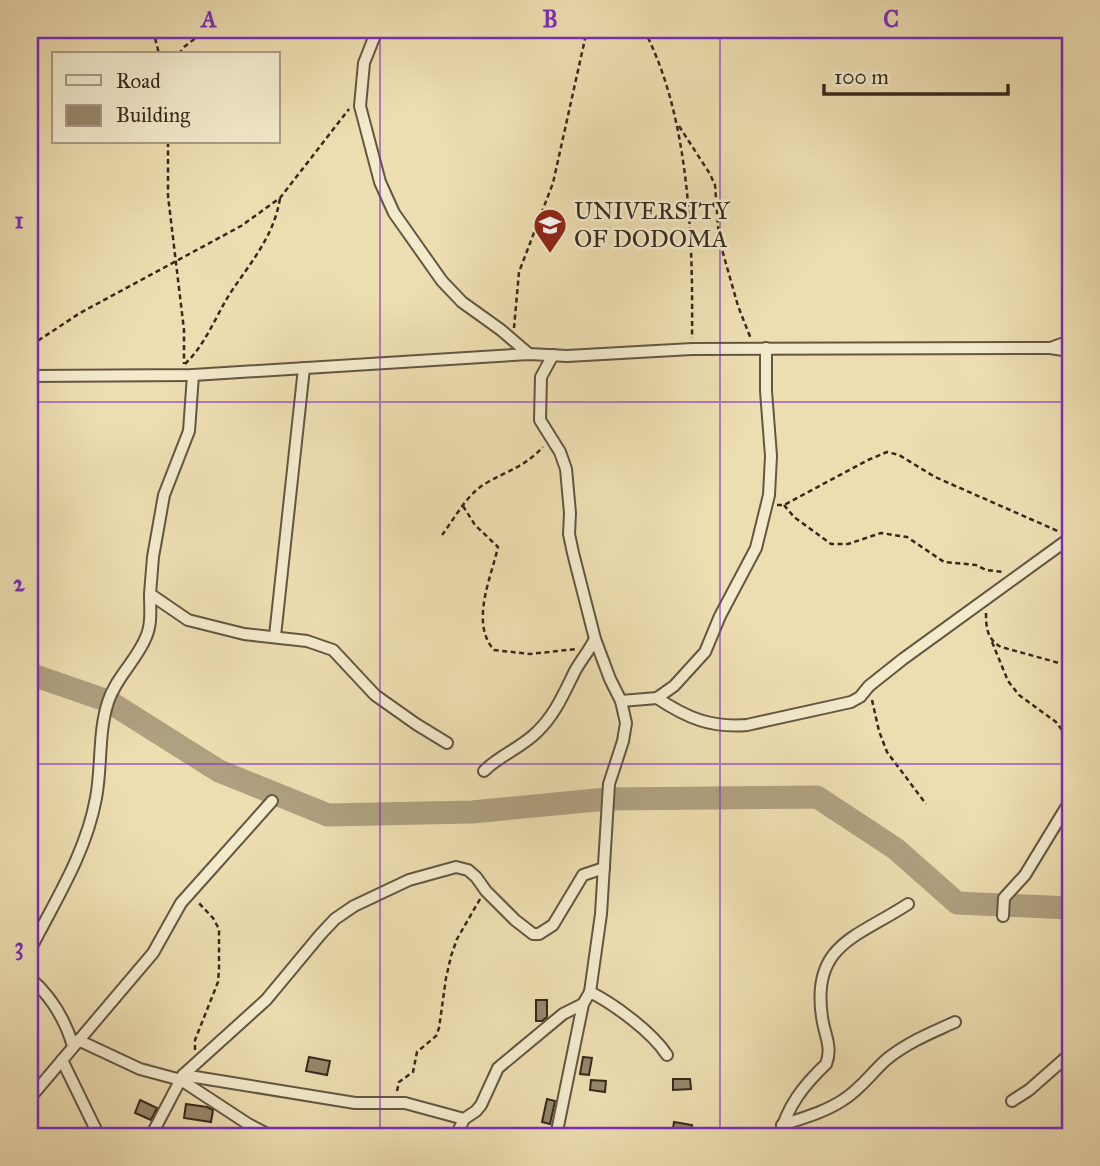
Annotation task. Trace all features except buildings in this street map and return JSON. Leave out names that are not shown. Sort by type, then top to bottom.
[{"type":"street","points":[[377,30],[364,63],[362,119],[380,181],[394,213],[455,295],[529,354]]},
{"type":"street","points":[[1050,348],[1070,341]]},
{"type":"street","points":[[621,701],[657,698],[674,686],[705,652],[720,615],[756,548],[766,505],[771,456],[760,348]]},
{"type":"street","points":[[30,376],[193,375],[529,354],[567,356],[692,349],[1050,348],[1070,351]]},
{"type":"street","points":[[553,355],[541,377],[540,420],[560,452],[566,469],[569,534],[595,639],[621,701],[626,723],[609,784],[599,925],[590,992],[583,1004],[556,1136]]},
{"type":"street","points":[[275,636],[304,369]]},
{"type":"street","points":[[30,950],[71,873],[96,798],[101,733],[108,701],[121,675],[146,638],[153,557],[164,495],[189,431],[193,375]]},
{"type":"street","points":[[657,698],[683,715],[715,725],[731,726],[747,725],[851,702],[1070,538]]},
{"type":"street","points":[[150,594],[188,620],[244,634],[307,641],[333,650],[375,695],[447,743]]},
{"type":"street","points":[[484,771],[495,760],[538,731],[562,700],[576,668],[590,651],[595,639]]},
{"type":"street","points":[[1003,916],[1003,902],[1007,894],[1025,875],[1070,801]]},
{"type":"street","points":[[30,1098],[153,953],[181,903],[272,802]]},
{"type":"street","points":[[151,1136],[182,1078],[266,1000],[335,919],[354,906],[409,880],[456,867],[468,870],[523,926],[540,934],[553,925],[583,875],[604,868]]},
{"type":"street","points":[[781,1131],[793,1101],[826,1064],[829,1057],[830,1048],[821,1011],[825,966],[848,939],[878,924],[908,904]]},
{"type":"street","points":[[30,978],[46,992],[64,1018],[76,1043],[139,1069],[182,1078],[344,1101],[397,1102],[464,1119]]},
{"type":"street","points":[[590,992],[626,1017],[667,1055]]},
{"type":"street","points":[[456,1136],[464,1119],[477,1111],[494,1074],[504,1062],[563,1014],[583,1004]]},
{"type":"street","points":[[781,1131],[841,1102],[858,1090],[878,1067],[902,1048],[955,1022]]},
{"type":"street","points":[[1012,1101],[1029,1090],[1070,1054]]},
{"type":"street","points":[[62,1060],[99,1136]]},
{"type":"street","points":[[182,1078],[247,1124],[271,1136]]},
{"type":"path","points":[[153,30],[158,52]]},
{"type":"path","points":[[180,52],[206,30]]},
{"type":"path","points":[[513,341],[519,272],[553,183],[587,30]]},
{"type":"path","points":[[644,30],[659,60],[677,123],[692,243],[692,349]]},
{"type":"path","points":[[30,343],[241,226],[280,198],[306,162],[338,126],[361,92]]},
{"type":"path","points":[[677,123],[715,185],[719,239],[738,306],[760,348]]},
{"type":"path","points":[[168,144],[168,196],[184,330],[184,365],[196,354],[230,294],[263,247],[278,212],[280,198]]},
{"type":"path","points":[[442,535],[478,489],[519,468],[551,440]]},
{"type":"path","points":[[766,505],[784,505],[887,452],[899,455],[935,477],[1070,538]]},
{"type":"path","points":[[784,505],[794,517],[831,544],[848,544],[881,533],[907,537],[944,562],[976,565],[998,572],[1026,569]]},
{"type":"path","points":[[463,506],[475,525],[498,547],[483,611],[483,627],[494,650],[530,654],[570,648],[590,651]]},
{"type":"path","points":[[987,598],[986,623],[1002,669],[1019,695],[1056,722],[1070,741]]},
{"type":"path","points":[[992,642],[1001,647],[1070,666]]},
{"type":"path","points":[[869,687],[887,752],[926,804]]},
{"type":"path","points":[[397,1102],[399,1082],[413,1072],[417,1052],[436,1036],[446,978],[457,939],[486,891]]},
{"type":"path","points":[[190,894],[213,918],[219,929],[218,982],[195,1040],[196,1063]]},
{"type":"waterway","points":[[30,674],[108,701],[219,771],[328,815],[472,812],[607,799],[817,797],[896,849],[957,903],[1070,908]]},
{"type":"place","name":"UNIVERSITY OF DODOMA","points":[[550,255]]}]
